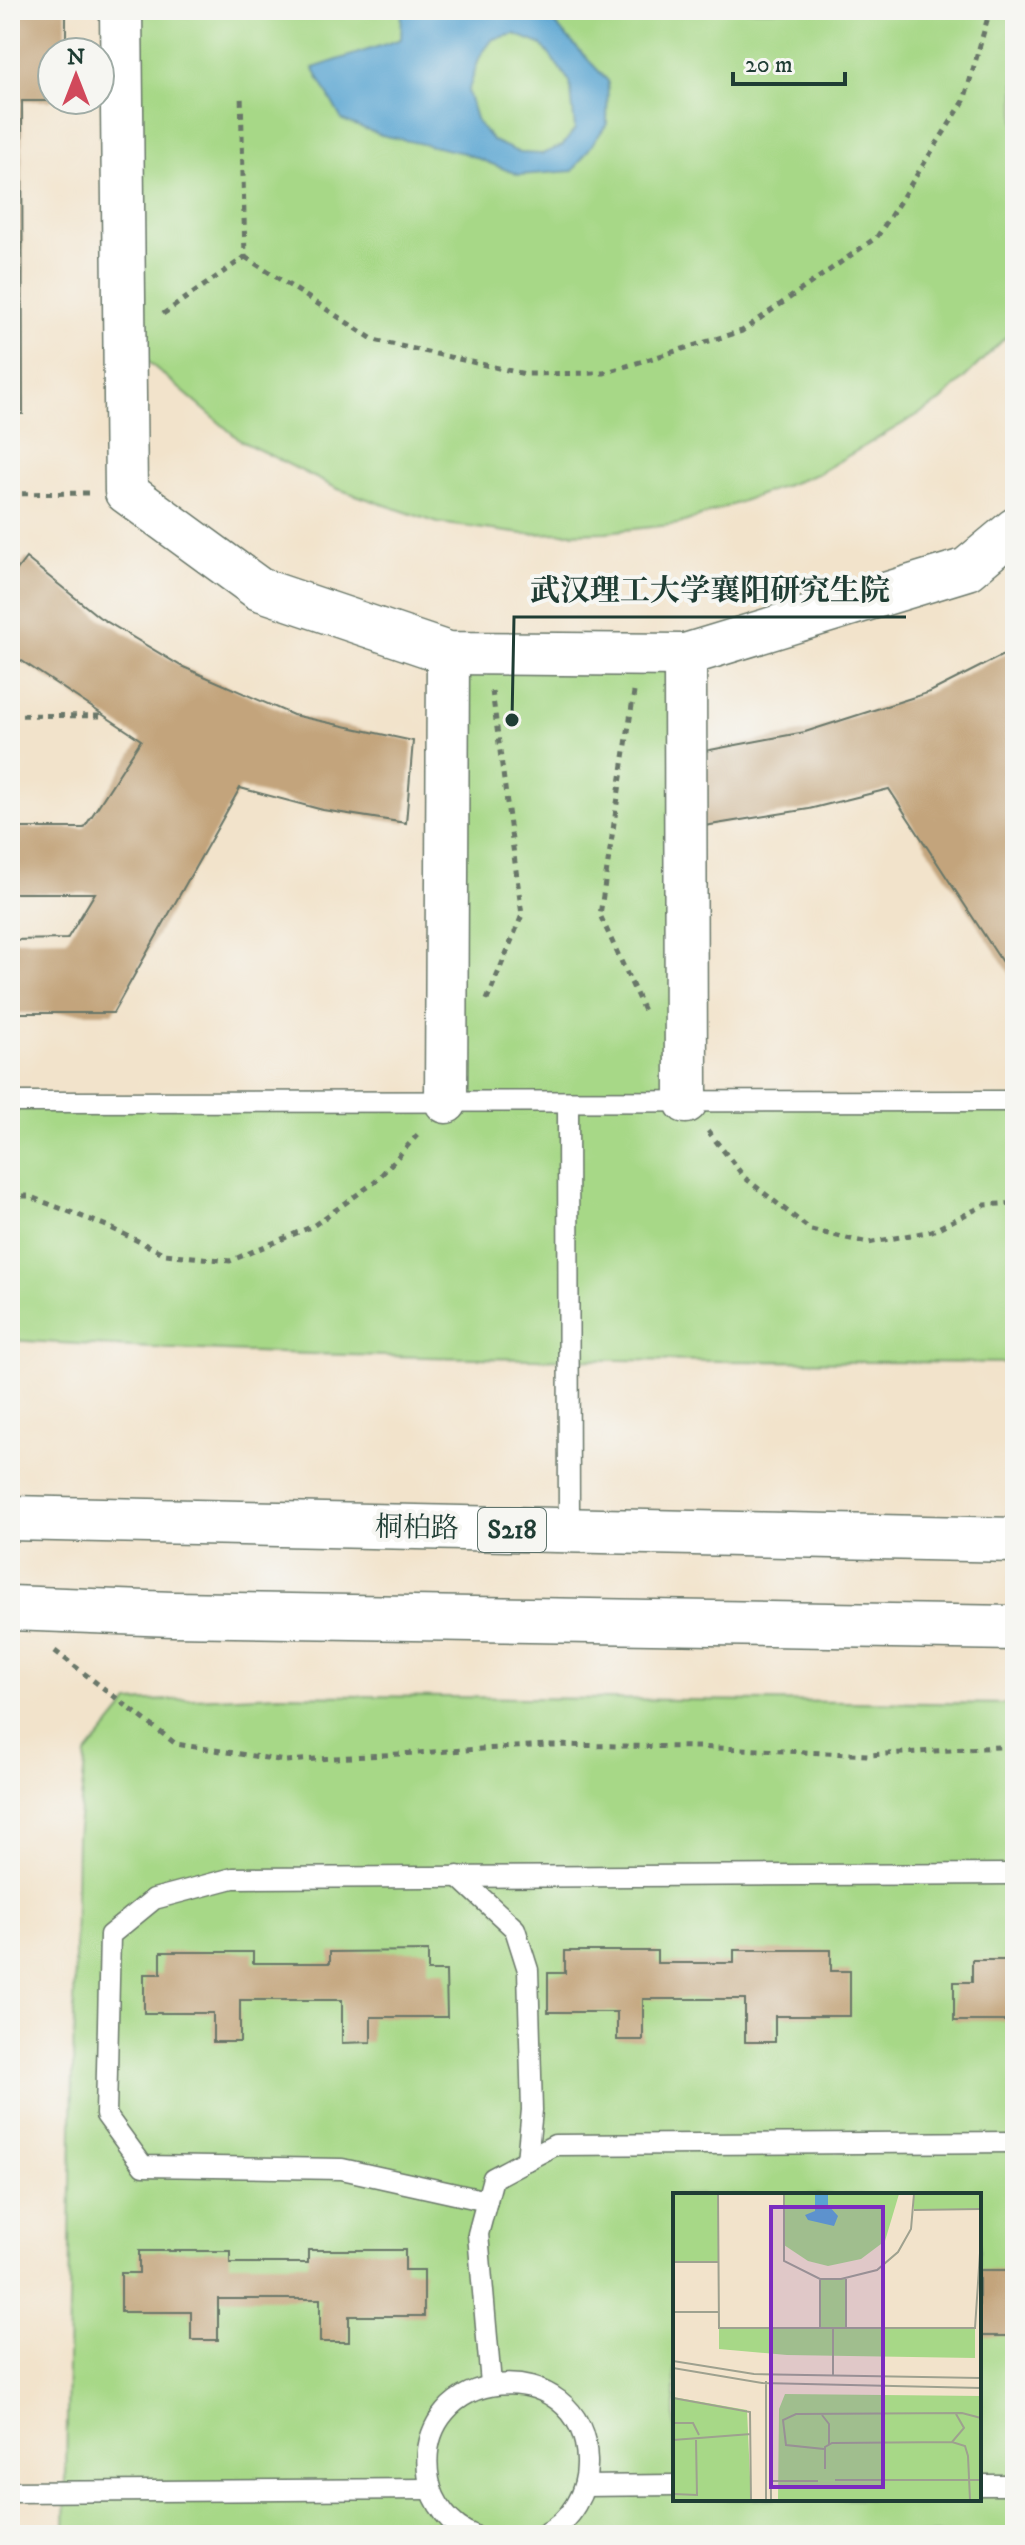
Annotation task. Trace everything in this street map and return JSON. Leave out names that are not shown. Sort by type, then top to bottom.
[{"type":"main road","name":"桐柏路","points":[[10,1518],[1015,1540]]},
{"type":"main road","points":[[10,1608],[189,1615],[1015,1628]]},
{"type":"street","points":[[121,10],[126,492],[259,589],[467,654],[685,655],[967,569],[1015,529]]},
{"type":"street","points":[[446,1102],[467,654]]},
{"type":"street","points":[[685,655],[686,1102]]},
{"type":"lane","points":[[10,1102],[1015,1101]]},
{"type":"lane","points":[[568,1102],[569,1531]]},
{"type":"lane","points":[[487,2201],[342,2169],[143,2166],[106,2115],[110,1935],[154,1899],[233,1878],[1015,1874]]},
{"type":"lane","points":[[458,1876],[515,1929],[528,1970],[532,2110],[527,2160]]},
{"type":"lane","points":[[491,2384],[478,2234],[493,2178],[555,2145],[1015,2142]]},
{"type":"lane","points":[[473,2535],[465,2532],[444,2513],[431,2489],[426,2462],[431,2435],[446,2410],[467,2393],[491,2384],[516,2383],[541,2390],[562,2404],[578,2424],[587,2448],[587,2473],[580,2497],[566,2518],[543,2535]]},
{"type":"lane","points":[[584,2486],[673,2485]]},
{"type":"lane","points":[[981,2485],[1015,2485]]},
{"type":"lane","points":[[10,2492],[431,2489]]},
{"type":"path","points":[[245,257],[374,340],[525,374],[604,373],[742,331],[877,237],[964,101],[990,10]]},
{"type":"path","points":[[241,93],[245,257]]},
{"type":"path","points":[[125,342],[245,257]]},
{"type":"path","points":[[10,494],[126,492]]},
{"type":"path","points":[[467,654],[522,915],[487,1002]]},
{"type":"path","points":[[640,655],[600,915],[646,1015]]},
{"type":"path","points":[[10,715],[104,716]]},
{"type":"path","points":[[10,1196],[28,1196],[107,1226],[165,1254],[230,1261],[313,1226],[375,1182],[446,1102]]},
{"type":"path","points":[[686,1102],[745,1178],[811,1230],[868,1243],[932,1231],[985,1205],[1015,1203]]},
{"type":"path","points":[[46,1644],[176,1744],[285,1761],[547,1745],[697,1747],[869,1755],[1015,1746]]},
{"type":"green space","points":[[121,10],[1015,10],[1015,328],[941,401],[817,474],[679,524],[606,532],[523,534],[438,523],[338,489],[241,441],[125,342]]},
{"type":"green space","points":[[448,653],[685,655],[686,1101],[1015,1102],[1015,1363],[386,1356],[10,1340],[10,1102],[446,1102]]},
{"type":"green space","points":[[278,1695],[1015,1704],[1015,2535],[65,2535],[77,1837],[86,1755],[129,1702]]},
{"type":"water","points":[[402,10],[542,10],[608,81],[607,124],[573,171],[519,175],[464,153],[381,135],[342,120],[313,68],[401,39]],"holes":[[[515,34],[542,45],[570,82],[575,129],[562,146],[542,154],[520,153],[493,141],[477,122],[468,92],[480,56],[493,39]]]},
{"type":"building","points":[[10,10],[66,10],[66,36],[36,36],[36,101],[22,101],[23,414],[10,414]]},
{"type":"building","points":[[26,558],[99,617],[181,666],[293,715],[413,741],[406,823],[323,810],[240,788],[113,1013],[10,1013],[10,940],[67,939],[95,893],[10,893],[10,828],[84,828],[141,740],[10,653],[10,579]]},
{"type":"building","points":[[1015,649],[1015,982],[889,789],[809,809],[704,826],[694,753],[805,732],[930,692]]},
{"type":"building","points":[[734,1950],[831,1950],[831,1971],[850,1971],[850,2016],[775,2016],[775,2042],[745,2042],[745,1999],[643,1999],[643,2040],[617,2040],[617,2012],[548,2012],[548,1973],[565,1973],[565,1951],[657,1951],[657,1963],[734,1963]]},
{"type":"building","points":[[428,1951],[428,1971],[446,1971],[447,2017],[371,2017],[371,2042],[342,2043],[342,2000],[240,2000],[240,2042],[213,2042],[213,2013],[144,2013],[144,1974],[161,1974],[161,1952],[253,1952],[253,1963],[330,1963],[330,1952]]},
{"type":"building","points":[[972,1960],[1015,1960],[1015,2021],[954,2021],[954,1982],[972,1982]]},
{"type":"building","points":[[308,2250],[405,2250],[405,2270],[424,2270],[424,2316],[349,2316],[349,2342],[320,2342],[320,2299],[218,2299],[218,2340],[191,2340],[191,2312],[121,2312],[121,2273],[139,2273],[139,2251],[230,2251],[230,2263],[308,2263]]},
{"type":"building","points":[[981,2270],[1008,2270],[1008,2291],[1015,2291],[1015,2336],[981,2336]]},
{"type":"place","name":"武汉理工大学襄阳研究生院","points":[[512,720]]}]
